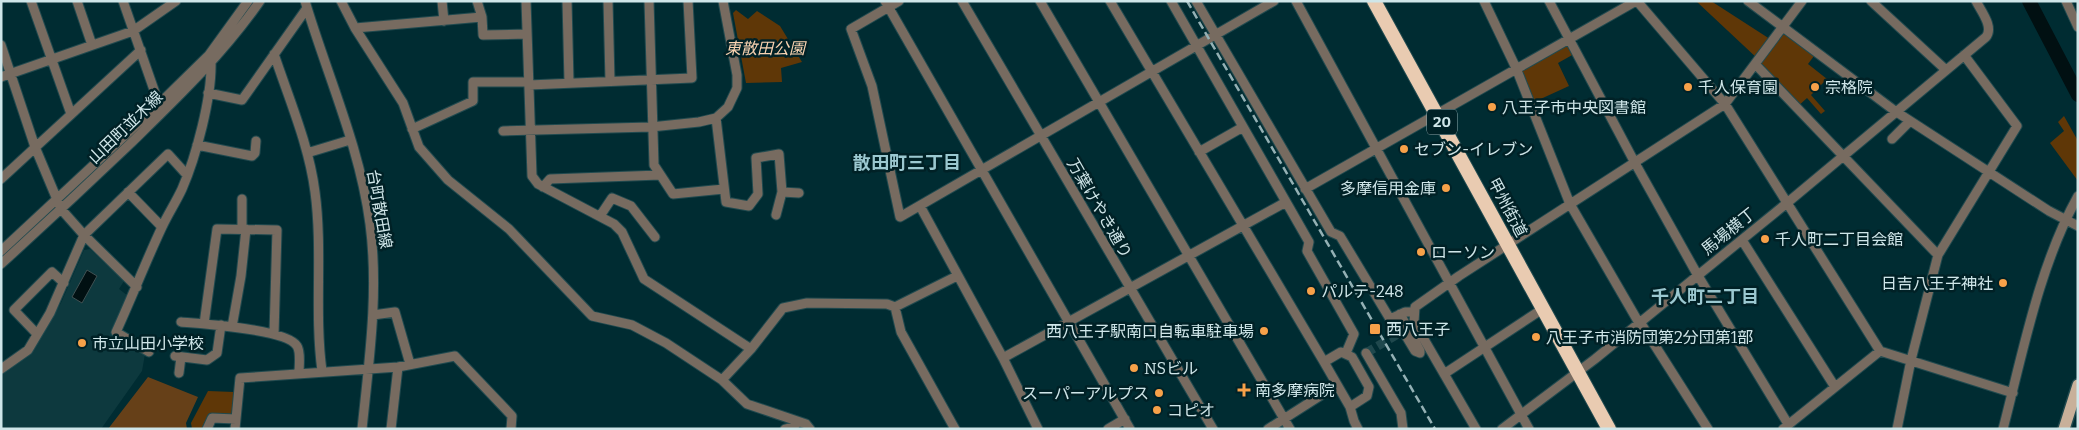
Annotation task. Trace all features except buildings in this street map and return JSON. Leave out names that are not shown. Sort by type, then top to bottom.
[{"type":"highway","name":"甲州街道","points":[[1374,1],[1438,114],[1609,429]]},
{"type":"main road","points":[[2064,429],[2074,408],[2078,384]]},
{"type":"street","points":[[32,1],[71,114]]},
{"type":"street","points":[[77,1],[92,45]]},
{"type":"street","points":[[123,1],[160,108]]},
{"type":"street","name":"山田町並木線","points":[[210,59],[248,1]]},
{"type":"street","points":[[341,1],[355,28],[403,103],[419,147],[448,180],[510,228],[592,316],[632,325],[666,343],[722,380],[747,404],[797,423],[806,424],[810,429]]},
{"type":"street","points":[[442,1],[444,21]]},
{"type":"street","points":[[477,1],[482,17],[483,35],[527,34]]},
{"type":"street","points":[[526,1],[532,176],[543,187],[614,224],[622,232],[644,279],[752,349]]},
{"type":"street","points":[[567,1],[569,82]]},
{"type":"street","points":[[608,1],[610,81]]},
{"type":"street","points":[[649,1],[651,127],[654,165],[673,194],[724,189]]},
{"type":"street","points":[[412,129],[473,101],[473,82],[529,83],[692,78],[688,1]]},
{"type":"street","points":[[503,131],[651,127],[699,122],[716,118],[728,107],[734,98],[737,88],[737,75],[723,1]]},
{"type":"street","points":[[899,1],[886,4],[851,29],[872,86],[900,217],[1274,1]]},
{"type":"street","name":"万葉けやき通り","points":[[962,1],[1213,429]]},
{"type":"street","points":[[1040,1],[1290,429]]},
{"type":"street","points":[[1110,1],[1324,362],[1350,407],[1358,429]]},
{"type":"street","points":[[1171,1],[1308,242],[1307,251],[1354,334],[1346,353]]},
{"type":"street","points":[[1196,1],[1331,232],[1340,236],[1390,319],[1400,314],[1413,312]]},
{"type":"street","points":[[1296,1],[1529,429]]},
{"type":"street","points":[[1484,1],[1516,68],[1570,204],[1640,322],[1708,429]]},
{"type":"street","points":[[1549,1],[1635,163],[1697,274],[1786,426],[1880,350]]},
{"type":"street","points":[[1305,189],[1637,1],[1725,104],[1880,350],[2012,393]]},
{"type":"street","points":[[1748,1],[1895,111],[2065,220],[2078,226]]},
{"type":"street","points":[[1476,429],[1414,322],[1413,312],[1418,302],[1725,104],[1802,1]]},
{"type":"street","points":[[1871,1],[1946,70]]},
{"type":"street","name":"馬場横丁","points":[[1502,429],[1742,240],[1986,37],[1989,31],[1988,26],[1976,1]]},
{"type":"street","points":[[2066,1],[2078,27]]},
{"type":"street","points":[[1,77],[133,31],[171,2]]},
{"type":"street","name":"山田町並木線","points":[[1,264],[61,209],[160,108],[228,44],[259,2]]},
{"type":"street","points":[[886,4],[1130,429]]},
{"type":"street","points":[[208,93],[242,100],[306,5]]},
{"type":"street","name":"台町散田線","points":[[306,5],[360,172],[370,223],[374,266],[373,315],[362,429]]},
{"type":"street","points":[[355,28],[482,17]]},
{"type":"street","points":[[1,45],[35,147],[61,209],[84,235],[137,287]]},
{"type":"street","points":[[1,179],[141,50]]},
{"type":"street","points":[[274,54],[307,153],[313,177],[317,210],[318,326],[322,371]]},
{"type":"street","points":[[1897,429],[1911,360],[1938,255],[2017,126],[1964,55]]},
{"type":"street","points":[[149,352],[116,332],[187,175],[208,93],[210,59]]},
{"type":"street","points":[[1756,65],[1842,157],[1938,255]]},
{"type":"street","name":"山田町並木線","points":[[1,251],[160,108]]},
{"type":"street","points":[[716,118],[726,202],[749,206],[758,194],[756,158],[779,154],[782,192],[776,215]]},
{"type":"street","points":[[1892,139],[1910,121]]},
{"type":"street","points":[[1200,152],[1242,127]]},
{"type":"street","points":[[307,153],[350,140]]},
{"type":"street","points":[[196,145],[252,156],[255,153],[256,141]]},
{"type":"street","points":[[1,369],[28,350],[50,313],[84,235],[168,154],[187,175]]},
{"type":"street","points":[[543,187],[550,179],[660,175]]},
{"type":"street","points":[[128,192],[162,227]]},
{"type":"street","points":[[782,192],[800,193]]},
{"type":"street","points":[[2003,429],[2031,322],[2065,220],[2078,196]]},
{"type":"street","points":[[600,216],[612,198],[631,206],[655,238]]},
{"type":"street","points":[[232,326],[241,276],[244,229],[242,199]]},
{"type":"street","points":[[1003,358],[1286,202]]},
{"type":"street","points":[[920,206],[1003,358],[1038,429]]},
{"type":"street","points":[[204,324],[216,229],[277,230],[274,334]]},
{"type":"street","points":[[1742,240],[1835,386]]},
{"type":"street","points":[[37,334],[14,310],[52,272],[64,283]]},
{"type":"street","points":[[722,380],[752,349],[783,308],[807,303],[887,304],[895,307],[957,276]]},
{"type":"street","points":[[895,307],[901,332],[954,429]]},
{"type":"street","points":[[1444,374],[1544,308]]},
{"type":"street","points":[[373,315],[395,312],[410,364]]},
{"type":"street","points":[[1400,314],[1420,353],[1415,351],[1403,331]]},
{"type":"street","points":[[181,322],[232,326],[274,334],[291,340],[298,347],[299,373]]},
{"type":"street","points":[[179,373],[178,356],[207,360],[218,353],[221,325]]},
{"type":"street","points":[[1324,362],[1341,352],[1352,356],[1369,387],[1367,396],[1350,407]]},
{"type":"street","points":[[1366,353],[1401,413],[1403,429]]},
{"type":"street","points":[[235,429],[240,378],[398,367],[455,356],[512,416],[510,429]]},
{"type":"street","points":[[391,429],[398,367]]},
{"type":"street","points":[[1268,429],[1337,386]]},
{"type":"street","points":[[207,429],[212,418],[236,419]]},
{"type":"street","points":[[1108,429],[1125,419]]},
{"type":"street","points":[[785,429],[793,427],[797,423]]},
{"type":"shaded area","name":"市立山田小学校","points":[[90,249],[124,281],[119,289],[128,296],[110,332],[145,354],[142,371],[101,429],[1,429],[1,374],[29,354],[61,303],[84,250]]},
{"type":"shaded area","points":[[87,270],[97,276],[82,303],[72,297]]},
{"type":"shaded area","points":[[148,377],[198,397],[186,423],[187,429],[108,429]]},
{"type":"green space","points":[[1696,1],[1711,1],[1773,41],[1780,30],[1814,56],[1808,64],[1827,79],[1811,95],[1825,111],[1821,114],[1807,98],[1796,108],[1756,65],[1759,60]]},
{"type":"green space","name":"東散田公園","points":[[736,10],[748,19],[757,11],[780,26],[802,62],[781,68],[782,82],[746,83],[733,13]]},
{"type":"green space","points":[[1564,46],[1571,47],[1574,54],[1558,63],[1569,86],[1534,102],[1521,69]]},
{"type":"green space","points":[[2064,116],[2078,141],[2078,181],[2050,143],[2064,131],[2058,122]]},
{"type":"green space","points":[[208,391],[234,392],[232,415],[211,415],[204,429],[192,429],[191,423]]},
{"type":"waterway","points":[[2029,1],[2078,95]]},
{"type":"tunnel","points":[[1366,353],[1403,331]]},
{"type":"railway","points":[[1187,1],[1435,429]]},
{"type":"place","name":"千人保育園","points":[[1688,87]]},
{"type":"place","name":"宗格院","points":[[1815,87]]},
{"type":"place","name":"八王子市中央図書館","points":[[1492,107]]},
{"type":"place","name":"セブン-イレブン","points":[[1404,149]]},
{"type":"place","name":"多摩信用金庫","points":[[1446,188]]},
{"type":"place","name":"千人町二丁目会館","points":[[1765,239]]},
{"type":"place","name":"ローソン","points":[[1421,252]]},
{"type":"place","name":"日吉八王子神社","points":[[2003,283]]},
{"type":"place","name":"パルテ-248","points":[[1311,291]]},
{"type":"place","name":"西八王子","points":[[1375,329]]},
{"type":"place","name":"西八王子駅南口自転車駐車場","points":[[1264,331]]},
{"type":"place","name":"八王子市消防団第2分団第1部","points":[[1536,337]]},
{"type":"place","name":"市立山田小学校","points":[[82,343]]},
{"type":"place","name":"NSビル","points":[[1134,368]]},
{"type":"place","name":"南多摩病院","points":[[1244,390]]},
{"type":"place","name":"スーパーアルプス","points":[[1159,393]]},
{"type":"place","name":"コピオ","points":[[1157,410]]},
{"type":"district","name":"散田町三丁目","points":[[907,163]]},
{"type":"district","name":"千人町二丁目","points":[[1705,297]]}]
